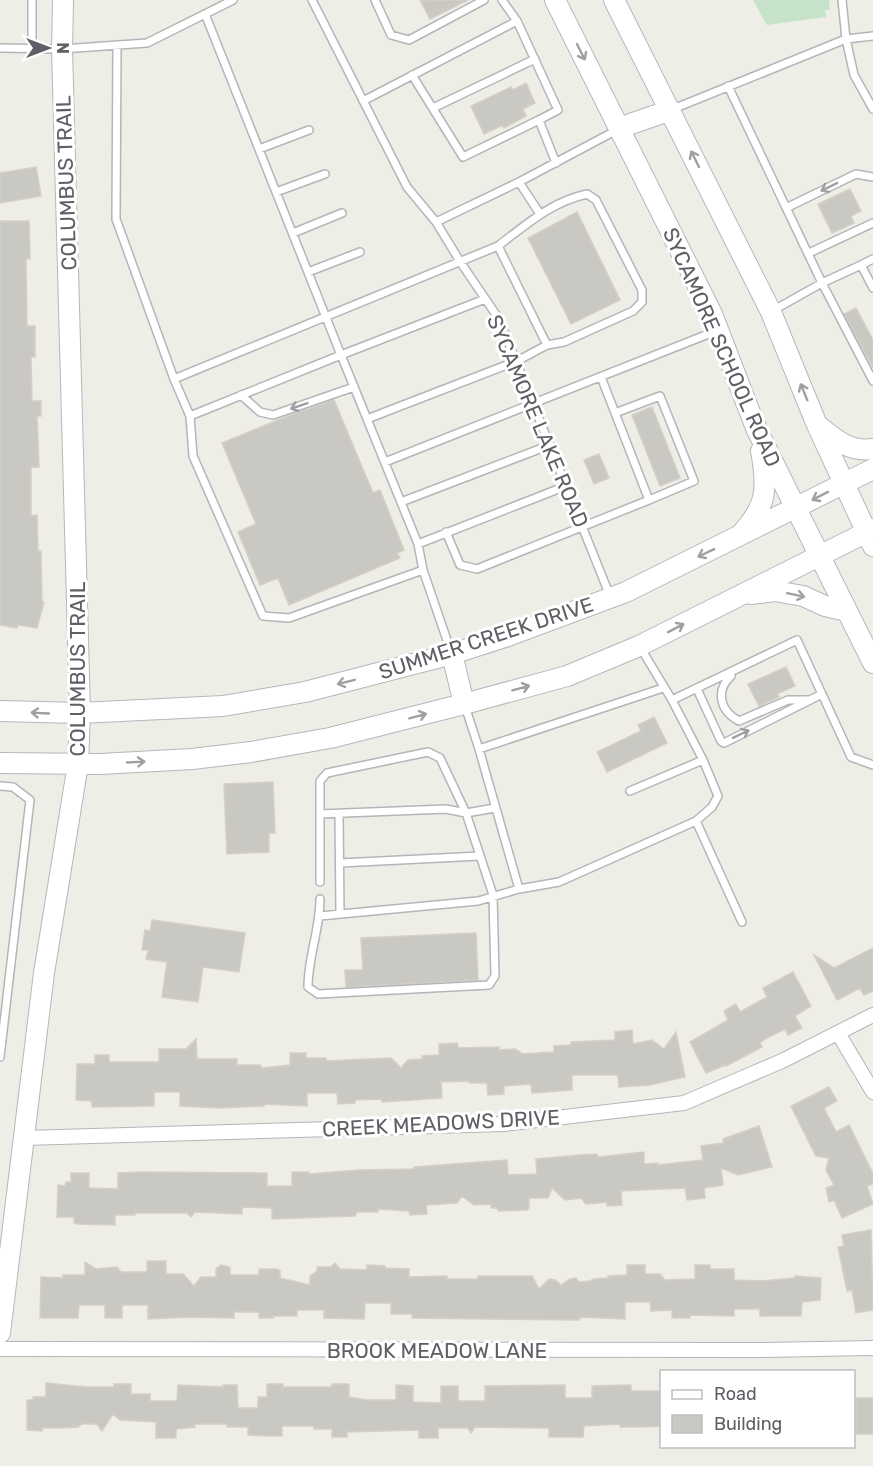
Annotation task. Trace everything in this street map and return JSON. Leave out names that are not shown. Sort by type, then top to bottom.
[{"type":"main road","name":"COLUMBUS TRAIL","points":[[0,1333],[44,973],[78,764],[80,713],[62,49],[63,0]]},
{"type":"main road","name":"SYCAMORE SCHOOL ROAD","points":[[555,0],[718,330],[756,428],[873,663]]},
{"type":"main road","points":[[0,763],[78,764],[192,759],[251,752],[330,738],[464,704],[567,676],[639,646],[820,556],[871,536],[817,425],[771,312],[614,0]]},
{"type":"main road","points":[[619,128],[670,110]]},
{"type":"main road","points":[[817,425],[846,447],[862,451],[873,449]]},
{"type":"main road","points":[[737,538],[755,519],[766,483],[756,428]]},
{"type":"main road","name":"SUMMER CREEK DRIVE","points":[[0,711],[80,713],[223,706],[306,692],[452,654],[611,598],[737,538],[873,469]]},
{"type":"main road","points":[[743,594],[774,591],[803,596],[825,606],[847,611]]},
{"type":"main road","points":[[452,654],[464,704]]},
{"type":"street","name":"CREEK MEADOWS DRIVE","points":[[24,1138],[504,1124],[684,1104],[782,1061],[873,1015]]},
{"type":"street","points":[[838,1033],[873,1092]]},
{"type":"street","name":"BROOK MEADOW LANE","points":[[0,1349],[759,1350],[873,1348]]},
{"type":"lane","points":[[32,0],[32,49]]},
{"type":"lane","points":[[0,48],[62,49],[147,44],[233,0]]},
{"type":"lane","name":"SYCAMORE LAKE ROAD","points":[[312,0],[407,187],[436,222],[499,319],[611,598]]},
{"type":"lane","points":[[375,0],[391,35],[409,40],[484,0]]},
{"type":"lane","points":[[412,75],[463,157],[558,110],[517,21],[502,0]]},
{"type":"lane","points":[[842,0],[846,39],[854,75],[873,109]]},
{"type":"lane","points":[[205,14],[418,543],[423,570],[452,654]]},
{"type":"lane","points":[[363,101],[517,21]]},
{"type":"lane","points":[[670,110],[846,39],[873,36]]},
{"type":"lane","points":[[117,45],[116,219],[174,379],[190,416],[193,456],[263,615],[289,618],[423,570]]},
{"type":"lane","points":[[433,108],[535,59]]},
{"type":"lane","points":[[728,86],[822,283],[873,381]]},
{"type":"lane","points":[[538,120],[556,163]]},
{"type":"lane","points":[[436,222],[556,163],[619,128]]},
{"type":"lane","points":[[259,149],[309,130]]},
{"type":"lane","points":[[276,192],[325,174]]},
{"type":"lane","points":[[786,208],[856,174],[873,177]]},
{"type":"lane","points":[[519,182],[540,214]]},
{"type":"lane","points":[[174,379],[461,263],[498,246],[540,214],[568,198],[587,194],[596,200],[642,290],[642,302],[633,311],[564,342],[547,345],[517,361],[367,419]]},
{"type":"lane","points":[[292,233],[342,213]]},
{"type":"lane","points":[[809,253],[873,223]]},
{"type":"lane","points":[[498,246],[547,345]]},
{"type":"lane","points":[[308,272],[360,252]]},
{"type":"lane","points":[[771,312],[822,283],[873,259]]},
{"type":"lane","points":[[861,265],[873,288]]},
{"type":"lane","points":[[190,416],[485,298]]},
{"type":"lane","points":[[385,462],[718,330]]},
{"type":"lane","points":[[601,377],[649,500]]},
{"type":"lane","points":[[241,395],[260,412],[273,415],[354,387]]},
{"type":"lane","points":[[446,532],[460,565],[477,569],[694,481],[660,396],[615,413]]},
{"type":"lane","points":[[401,502],[550,445]]},
{"type":"lane","points":[[418,543],[566,486]]},
{"type":"lane","points":[[672,700],[797,640],[851,757],[873,765]]},
{"type":"lane","points":[[320,916],[478,901],[493,895],[559,882],[696,821],[712,807],[718,796],[703,760],[672,700],[639,646]]},
{"type":"lane","points":[[737,670],[724,682],[721,694],[724,707],[730,716],[739,721],[788,700],[811,700]]},
{"type":"lane","points":[[479,749],[663,688]]},
{"type":"lane","points":[[697,689],[721,741],[724,742],[822,694]]},
{"type":"lane","points":[[464,704],[519,889]]},
{"type":"lane","points":[[320,882],[320,781],[327,773],[428,752],[440,758],[466,813],[493,895],[495,976],[489,986],[318,994],[308,987],[308,973],[320,916],[320,899]]},
{"type":"lane","points":[[630,791],[703,760]]},
{"type":"lane","points":[[0,786],[13,787],[30,800],[0,1057]]},
{"type":"lane","points":[[320,814],[446,809],[466,813],[495,808]]},
{"type":"lane","points":[[339,813],[340,914]]},
{"type":"lane","points":[[696,821],[742,922]]},
{"type":"lane","points":[[340,863],[480,856]]},
{"type":"green space","points":[[753,0],[829,0],[830,10],[825,10],[826,17],[767,25]]},
{"type":"building","points":[[420,0],[468,0],[430,19]]},
{"type":"building","points":[[526,83],[535,103],[523,109],[526,116],[504,128],[503,125],[484,134],[471,106],[511,87],[513,90]]},
{"type":"building","points":[[36,167],[41,196],[0,203],[0,173]]},
{"type":"building","points":[[850,189],[861,211],[851,216],[854,223],[832,233],[818,204]]},
{"type":"building","points":[[577,212],[620,300],[571,324],[528,238]]},
{"type":"building","points":[[0,221],[29,221],[30,259],[26,259],[27,326],[35,326],[35,357],[31,357],[32,401],[41,401],[41,416],[37,416],[39,467],[31,467],[31,516],[37,515],[38,551],[41,551],[42,602],[44,602],[37,628],[0,625]]},
{"type":"building","points":[[856,308],[873,340],[873,368],[844,314]]},
{"type":"building","points":[[334,400],[373,493],[380,490],[404,550],[397,553],[400,558],[289,605],[278,578],[260,585],[238,532],[256,524],[222,443]]},
{"type":"building","points":[[652,407],[680,478],[660,486],[632,415]]},
{"type":"building","points":[[599,454],[609,478],[594,484],[584,460]]},
{"type":"building","points":[[786,667],[795,686],[777,694],[779,697],[759,706],[748,684]]},
{"type":"building","points":[[654,717],[667,743],[607,772],[597,752],[641,731],[638,725]]},
{"type":"building","points":[[273,782],[275,833],[269,833],[269,852],[227,854],[224,784]]},
{"type":"building","points":[[152,920],[245,933],[239,972],[203,967],[198,1002],[162,997],[167,962],[146,959],[148,950],[142,950],[145,930],[150,931]]},
{"type":"building","points":[[476,933],[478,980],[346,987],[345,970],[363,970],[361,938]]},
{"type":"building","points":[[873,948],[873,991],[864,995],[860,988],[837,1000],[814,955],[834,968]]},
{"type":"building","points":[[793,972],[811,1006],[795,1016],[802,1028],[788,1035],[785,1029],[765,1039],[760,1043],[762,1047],[726,1066],[706,1073],[690,1042],[728,1020],[724,1011],[736,1004],[740,1012],[767,997],[763,988]]},
{"type":"building","points":[[632,1030],[633,1044],[652,1040],[664,1049],[676,1032],[685,1077],[650,1085],[619,1087],[618,1075],[574,1075],[572,1076],[572,1090],[532,1093],[531,1084],[504,1086],[504,1094],[488,1095],[487,1083],[441,1082],[442,1098],[382,1102],[381,1099],[355,1100],[355,1103],[338,1104],[337,1093],[307,1093],[307,1106],[264,1104],[264,1106],[220,1108],[180,1106],[180,1092],[154,1092],[154,1106],[92,1107],[92,1101],[76,1100],[77,1064],[95,1064],[95,1055],[109,1055],[109,1062],[159,1062],[159,1049],[186,1049],[196,1039],[197,1059],[237,1059],[237,1065],[260,1065],[262,1068],[290,1065],[290,1053],[306,1053],[306,1058],[326,1058],[326,1061],[391,1058],[401,1068],[408,1060],[439,1055],[439,1044],[457,1043],[458,1048],[499,1047],[499,1050],[515,1049],[523,1054],[554,1052],[554,1046],[571,1045],[571,1042],[615,1040],[615,1032]]},
{"type":"building","points":[[829,1087],[837,1101],[824,1108],[836,1132],[849,1125],[873,1174],[873,1184],[867,1186],[873,1204],[842,1218],[834,1200],[829,1202],[826,1188],[834,1185],[826,1170],[829,1158],[816,1156],[791,1106]]},
{"type":"building","points":[[759,1126],[772,1167],[738,1175],[721,1168],[723,1185],[704,1188],[705,1198],[687,1200],[685,1188],[621,1191],[622,1205],[607,1206],[607,1202],[586,1204],[581,1198],[565,1200],[552,1188],[548,1198],[529,1198],[527,1210],[499,1211],[491,1208],[491,1204],[474,1205],[462,1196],[457,1203],[426,1205],[427,1214],[410,1215],[409,1211],[378,1209],[378,1212],[357,1212],[355,1216],[272,1219],[272,1208],[242,1207],[242,1214],[195,1212],[191,1217],[187,1213],[115,1215],[115,1225],[77,1224],[74,1223],[74,1217],[57,1217],[58,1185],[65,1186],[66,1182],[71,1182],[71,1173],[89,1173],[89,1188],[118,1189],[118,1173],[142,1172],[267,1173],[267,1186],[292,1186],[292,1172],[309,1172],[309,1174],[414,1169],[414,1167],[507,1160],[508,1175],[537,1174],[536,1159],[580,1155],[597,1154],[598,1157],[644,1152],[644,1164],[658,1163],[658,1165],[703,1160],[701,1146],[724,1143],[723,1139]]},
{"type":"building","points":[[871,1230],[873,1310],[856,1313],[852,1290],[847,1291],[838,1247],[844,1246],[842,1235]]},
{"type":"building","points":[[147,1261],[166,1261],[166,1274],[183,1274],[194,1286],[201,1277],[216,1277],[216,1269],[221,1265],[230,1267],[230,1275],[259,1275],[259,1269],[277,1269],[280,1271],[280,1278],[310,1285],[310,1276],[317,1271],[317,1267],[331,1267],[335,1263],[340,1269],[367,1270],[367,1265],[409,1269],[409,1277],[447,1276],[447,1279],[478,1279],[478,1276],[532,1276],[539,1289],[549,1279],[561,1285],[576,1278],[579,1282],[627,1275],[627,1265],[645,1265],[645,1274],[660,1274],[665,1280],[695,1279],[695,1265],[710,1265],[710,1269],[734,1269],[734,1280],[762,1281],[794,1278],[795,1276],[821,1278],[820,1300],[802,1302],[801,1316],[760,1316],[760,1309],[734,1309],[734,1316],[690,1315],[690,1318],[672,1318],[672,1310],[651,1311],[650,1302],[625,1302],[625,1319],[412,1318],[412,1314],[391,1314],[391,1303],[365,1303],[364,1319],[324,1318],[324,1310],[297,1310],[297,1316],[273,1316],[273,1318],[259,1318],[259,1312],[234,1312],[234,1318],[148,1319],[148,1305],[122,1305],[122,1318],[105,1318],[105,1305],[79,1305],[78,1318],[40,1318],[41,1277],[63,1278],[63,1275],[85,1275],[85,1262],[96,1269],[117,1267],[121,1272],[147,1272]]},
{"type":"building","points":[[46,1383],[86,1387],[114,1387],[114,1384],[131,1384],[131,1394],[150,1394],[150,1401],[177,1401],[178,1385],[223,1387],[223,1385],[237,1385],[238,1408],[258,1408],[258,1397],[267,1397],[267,1384],[283,1384],[283,1387],[332,1387],[332,1384],[349,1384],[349,1397],[367,1400],[396,1400],[396,1385],[413,1386],[413,1402],[441,1403],[441,1386],[458,1386],[458,1401],[485,1401],[485,1386],[565,1385],[565,1398],[592,1398],[592,1386],[631,1385],[631,1391],[660,1391],[660,1426],[620,1427],[620,1424],[584,1426],[583,1437],[549,1437],[549,1428],[475,1427],[471,1433],[468,1428],[438,1428],[438,1438],[419,1438],[419,1430],[347,1432],[347,1437],[332,1437],[332,1429],[314,1429],[314,1426],[282,1426],[282,1436],[267,1436],[248,1435],[248,1427],[227,1427],[227,1424],[195,1424],[195,1427],[176,1429],[176,1438],[156,1438],[156,1422],[120,1420],[113,1414],[102,1431],[97,1424],[42,1428],[42,1431],[27,1430],[27,1400],[33,1400],[33,1397],[46,1397]]},
{"type":"building","points":[[856,1398],[873,1398],[873,1434],[856,1434]]}]
